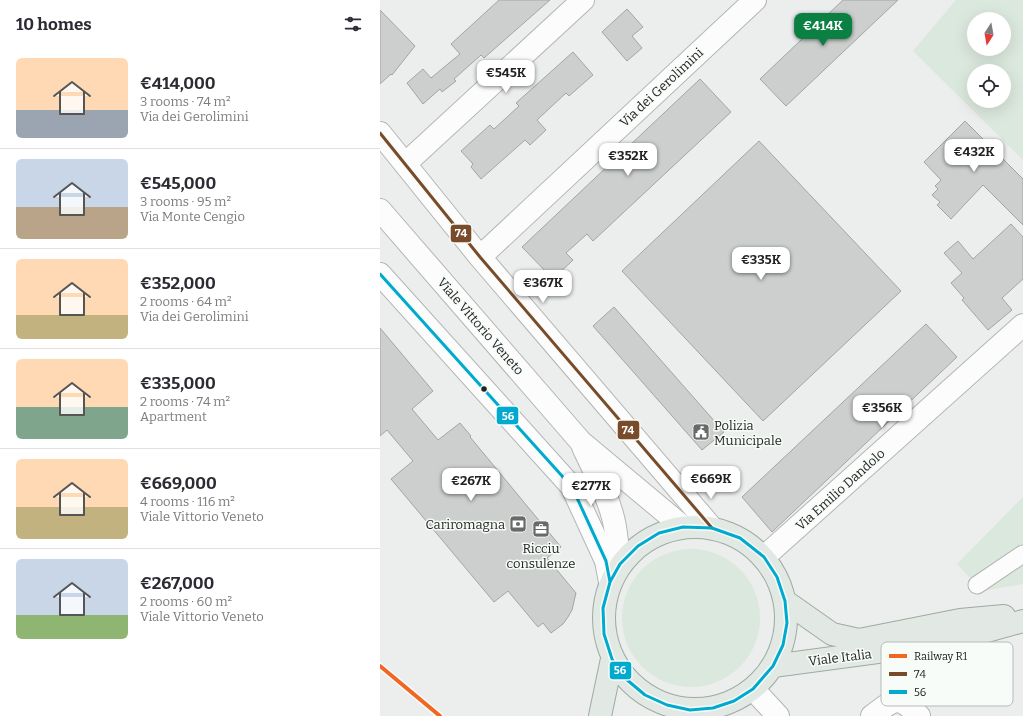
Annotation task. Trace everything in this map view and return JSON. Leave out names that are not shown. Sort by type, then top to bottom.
[{"type":"main road","points":[[684,527],[712,528],[740,538],[764,557],[777,577],[785,600],[786,623],[783,645],[773,666],[753,689],[727,704],[682,713],[644,695],[626,679],[612,659],[604,634],[603,608],[615,573],[638,546],[659,533],[684,527]]},
{"type":"main road","name":"Viale Italia","points":[[785,600],[832,634],[859,640],[960,620],[1023,614]]},
{"type":"main road","name":"Viale Italia","points":[[935,642],[1023,622]]},
{"type":"main road","name":"Viale Italia","points":[[773,666],[881,652]]},
{"type":"main road","points":[[600,716],[612,659]]},
{"type":"street","points":[[405,164],[583,0]]},
{"type":"street","name":"Via dei Gerolimini","points":[[480,257],[755,0]]},
{"type":"street","points":[[380,133],[480,257],[712,528]]},
{"type":"street","name":"Viale Vittorio Veneto","points":[[380,210],[581,442],[684,527]]},
{"type":"street","points":[[380,274],[572,487],[606,561],[615,573]]},
{"type":"street","name":"Via Emilio Dandolo","points":[[764,557],[1023,325]]},
{"type":"street","name":"Viale Vittorio Veneto","points":[[581,442],[608,504],[615,526],[617,550],[615,573]]},
{"type":"street","points":[[976,586],[1023,554]]},
{"type":"street","points":[[753,689],[778,716]]},
{"type":"street","points":[[872,716],[886,706]]},
{"type":"street","points":[[908,706],[918,716]]},
{"type":"shaded area","points":[[956,0],[1023,0],[1023,160],[971,108],[1011,108],[1011,64],[967,64],[967,105],[913,51]]},
{"type":"shaded area","points":[[1023,497],[1023,584],[982,591],[957,564]]},
{"type":"shaded area","points":[[691,549],[711,552],[723,557],[740,569],[752,586],[757,598],[760,618],[757,638],[752,650],[740,667],[723,679],[711,684],[691,687],[671,684],[659,679],[642,667],[630,650],[625,638],[622,618],[625,598],[630,586],[642,569],[659,557],[671,552]]},
{"type":"building","points":[[499,0],[550,0],[484,58],[481,55],[454,79],[456,81],[442,92],[440,89],[423,104],[407,83],[423,69],[431,78],[460,54],[451,44]]},
{"type":"building","points":[[843,0],[898,0],[786,106],[760,79]]},
{"type":"building","points":[[627,9],[643,27],[632,36],[642,48],[627,61],[602,32]]},
{"type":"building","points":[[380,10],[415,46],[392,75],[391,74],[380,84]]},
{"type":"building","points":[[573,52],[593,75],[569,96],[566,93],[537,120],[546,130],[530,145],[525,140],[481,179],[471,167],[473,164],[461,151],[490,125],[494,129],[519,106],[516,103]]},
{"type":"building","points":[[700,79],[731,112],[593,241],[587,234],[566,253],[573,260],[553,279],[522,247]]},
{"type":"building","points":[[965,121],[1023,179],[1023,225],[983,185],[951,219],[937,205],[940,202],[932,195],[938,189],[935,186],[941,180],[924,162]]},
{"type":"building","points":[[759,141],[901,291],[763,421],[622,271]]},
{"type":"building","points":[[1011,224],[1023,237],[1023,279],[1002,298],[1012,310],[988,330],[962,300],[964,298],[951,283],[962,273],[944,253],[958,241],[973,259]]},
{"type":"building","points":[[614,307],[724,432],[702,450],[593,326]]},
{"type":"building","points":[[926,324],[957,357],[772,532],[742,497]]},
{"type":"building","points":[[380,328],[433,391],[412,409],[438,440],[460,423],[561,547],[547,558],[576,593],[572,610],[568,617],[563,624],[551,633],[543,623],[538,627],[508,591],[494,602],[391,479],[413,461],[387,430],[380,436]]},
{"type":"rail line","name":"R1","points":[[380,666],[440,716]]},
{"type":"transit line","name":"74","points":[[380,133],[480,257],[712,528]]},
{"type":"transit line","name":"56","points":[[380,274],[572,487],[606,561],[610,582],[603,608],[604,634],[612,659],[626,679],[645,695],[667,705],[690,710],[713,708],[734,701],[753,689],[773,666],[783,645],[787,623],[785,601],[777,577],[764,557],[740,538],[712,528],[683,527],[659,533],[638,546],[620,564],[610,582]]},
{"type":"place","name":"Polizia Municipale","points":[[701,432]]},
{"type":"place","name":"Cariromagna","points":[[518,524]]},
{"type":"place","name":"Ricciu consulenze","points":[[541,529]]}]
